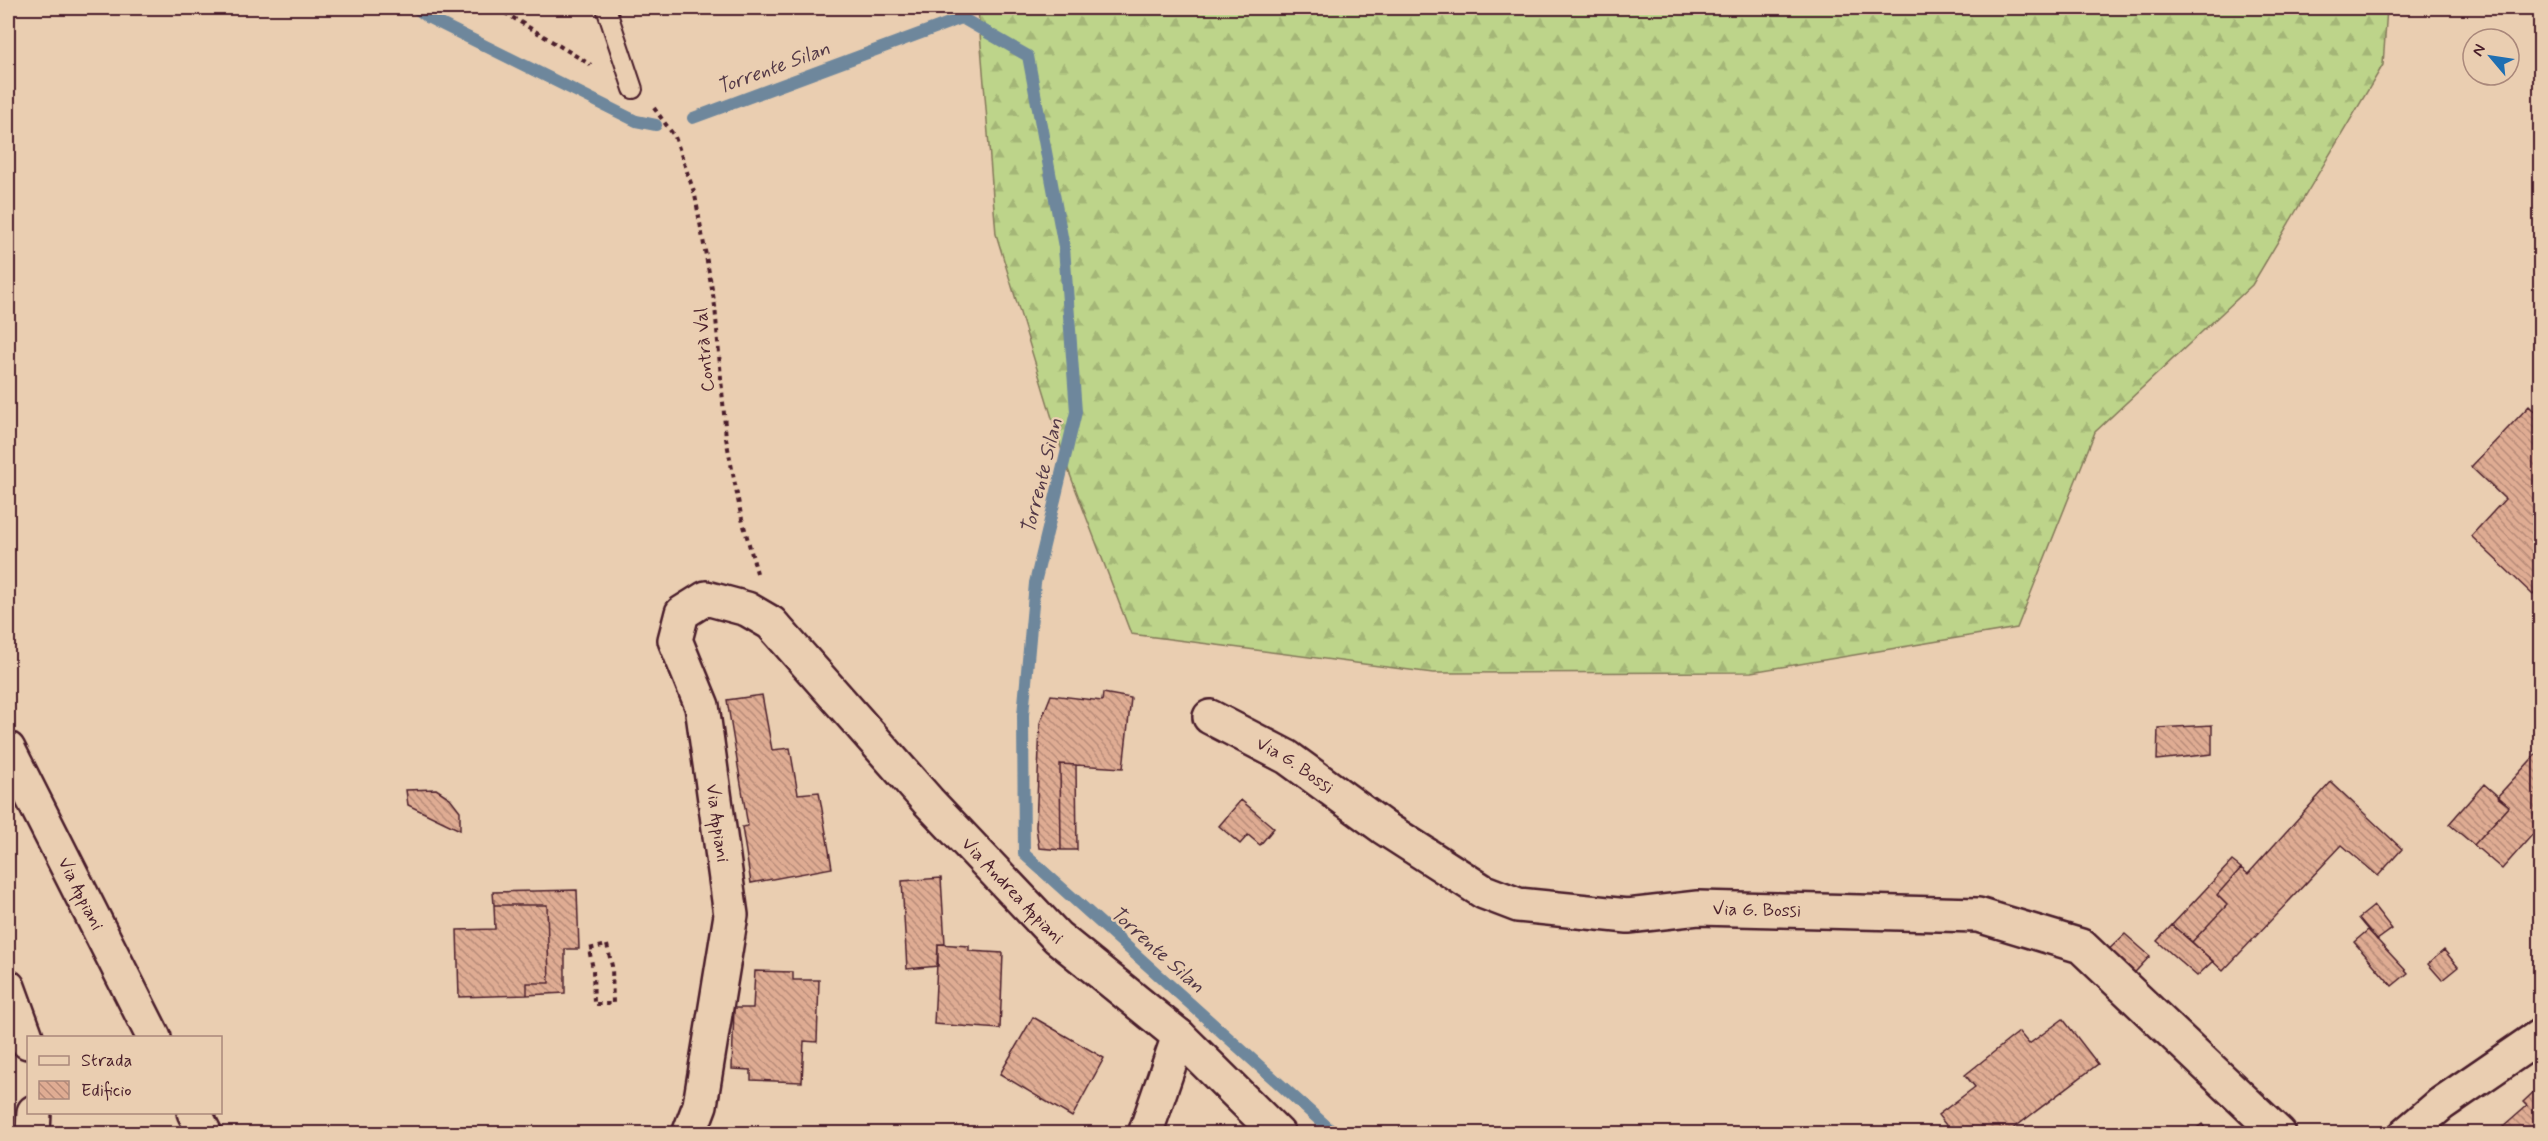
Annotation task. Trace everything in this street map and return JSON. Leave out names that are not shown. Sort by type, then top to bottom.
[{"type":"street","name":"Via Appiani","points":[[689,1134],[700,1105],[731,915],[702,706],[675,640],[682,613],[706,598],[747,609],[771,623]]},
{"type":"street","name":"Via Andrea Appiani","points":[[771,623],[928,801],[1057,937],[1179,1036],[1278,1134]]},
{"type":"street","name":"Via G. Bossi","points":[[1209,717],[1287,757],[1383,827],[1484,892],[1518,905],[1628,916],[1698,908],[1978,915],[2081,946],[2279,1134]]},
{"type":"street","name":"Via Appiani","points":[[8,749],[153,1036]]},
{"type":"street","points":[[8,987],[27,1039]]},
{"type":"street","points":[[1145,1134],[1179,1036]]},
{"type":"street","points":[[2406,1134],[2441,1104],[2541,1036]]},
{"type":"street","points":[[33,1134],[34,1114]]},
{"type":"street","points":[[195,1114],[205,1134]]},
{"type":"lane","points":[[606,8],[633,89]]},
{"type":"path","name":"Contrà Val","points":[[497,8],[633,89],[651,104],[675,136],[695,195],[715,306],[726,438],[741,515],[771,623]]},
{"type":"path","points":[[607,945],[612,966],[613,1004],[594,1004],[589,949],[607,945]]},
{"type":"green space","points":[[978,8],[2387,8],[2383,65],[2252,285],[2095,432],[2017,628],[1751,672],[1433,673],[1131,634],[1066,464],[996,234]]},
{"type":"building","points":[[2529,406],[2540,417],[2540,587],[2533,595],[2471,536],[2505,499],[2471,467]]},
{"type":"building","points":[[1103,693],[1131,698],[1123,768],[1060,764],[1061,850],[1039,848],[1036,827],[1040,723],[1051,695],[1102,701]]},
{"type":"building","points":[[762,695],[772,750],[790,748],[798,794],[819,792],[832,868],[751,883],[742,827],[748,826],[727,700]]},
{"type":"building","points":[[2212,725],[2212,754],[2157,760],[2158,728]]},
{"type":"building","points":[[2540,750],[2540,826],[2502,869],[2474,845],[2509,806],[2497,797]]},
{"type":"building","points":[[1060,764],[1076,765],[1077,850],[1061,850]]},
{"type":"building","points":[[2331,782],[2402,849],[2378,876],[2342,845],[2223,971],[2192,942],[2227,905],[2217,895],[2241,868],[2248,874]]},
{"type":"building","points":[[2484,784],[2509,806],[2474,845],[2449,824]]},
{"type":"building","points":[[436,789],[450,798],[460,811],[460,830],[408,805],[406,790]]},
{"type":"building","points":[[1241,800],[1274,828],[1260,845],[1248,835],[1240,844],[1219,826]]},
{"type":"building","points":[[2232,861],[2241,868],[2217,895],[2227,905],[2192,942],[2172,925]]},
{"type":"building","points":[[941,878],[945,944],[938,944],[938,966],[907,969],[902,881]]},
{"type":"building","points":[[577,890],[579,949],[565,949],[565,993],[527,995],[527,983],[549,983],[547,905],[494,905],[493,892]]},
{"type":"building","points":[[494,905],[547,905],[549,983],[527,983],[527,995],[459,997],[457,930],[495,929]]},
{"type":"building","points":[[2374,906],[2392,929],[2377,940],[2359,918]]},
{"type":"building","points":[[2172,925],[2213,961],[2197,976],[2157,941]]},
{"type":"building","points":[[2368,930],[2408,973],[2392,986],[2354,942]]},
{"type":"building","points":[[2125,934],[2150,956],[2126,982],[2101,957]]},
{"type":"building","points":[[938,944],[969,946],[969,951],[1003,953],[1000,1029],[934,1024]]},
{"type":"building","points":[[2444,950],[2458,967],[2442,980],[2428,964]]},
{"type":"building","points":[[755,971],[793,972],[793,980],[819,980],[817,1042],[804,1041],[802,1082],[751,1080],[751,1070],[732,1069],[734,1008],[753,1008]]},
{"type":"building","points":[[1033,1017],[1104,1058],[1072,1117],[1000,1074]]},
{"type":"building","points":[[2063,1019],[2098,1064],[2006,1134],[1953,1134],[1938,1115],[1975,1087],[1965,1075],[2019,1032],[2029,1044]]},
{"type":"building","points":[[2540,1086],[2540,1134],[2509,1134],[2503,1127],[2527,1106],[2523,1102]]},
{"type":"building","points":[[2202,1124],[2209,1134],[2189,1134]]},
{"type":"waterway","name":"Torrente Silan","points":[[416,8],[429,18],[636,121],[656,125]]},
{"type":"waterway","name":"Torrente Silan","points":[[693,118],[962,18],[1028,56],[1064,247],[1076,412],[1035,583],[1023,715],[1024,854],[1335,1134]]}]
